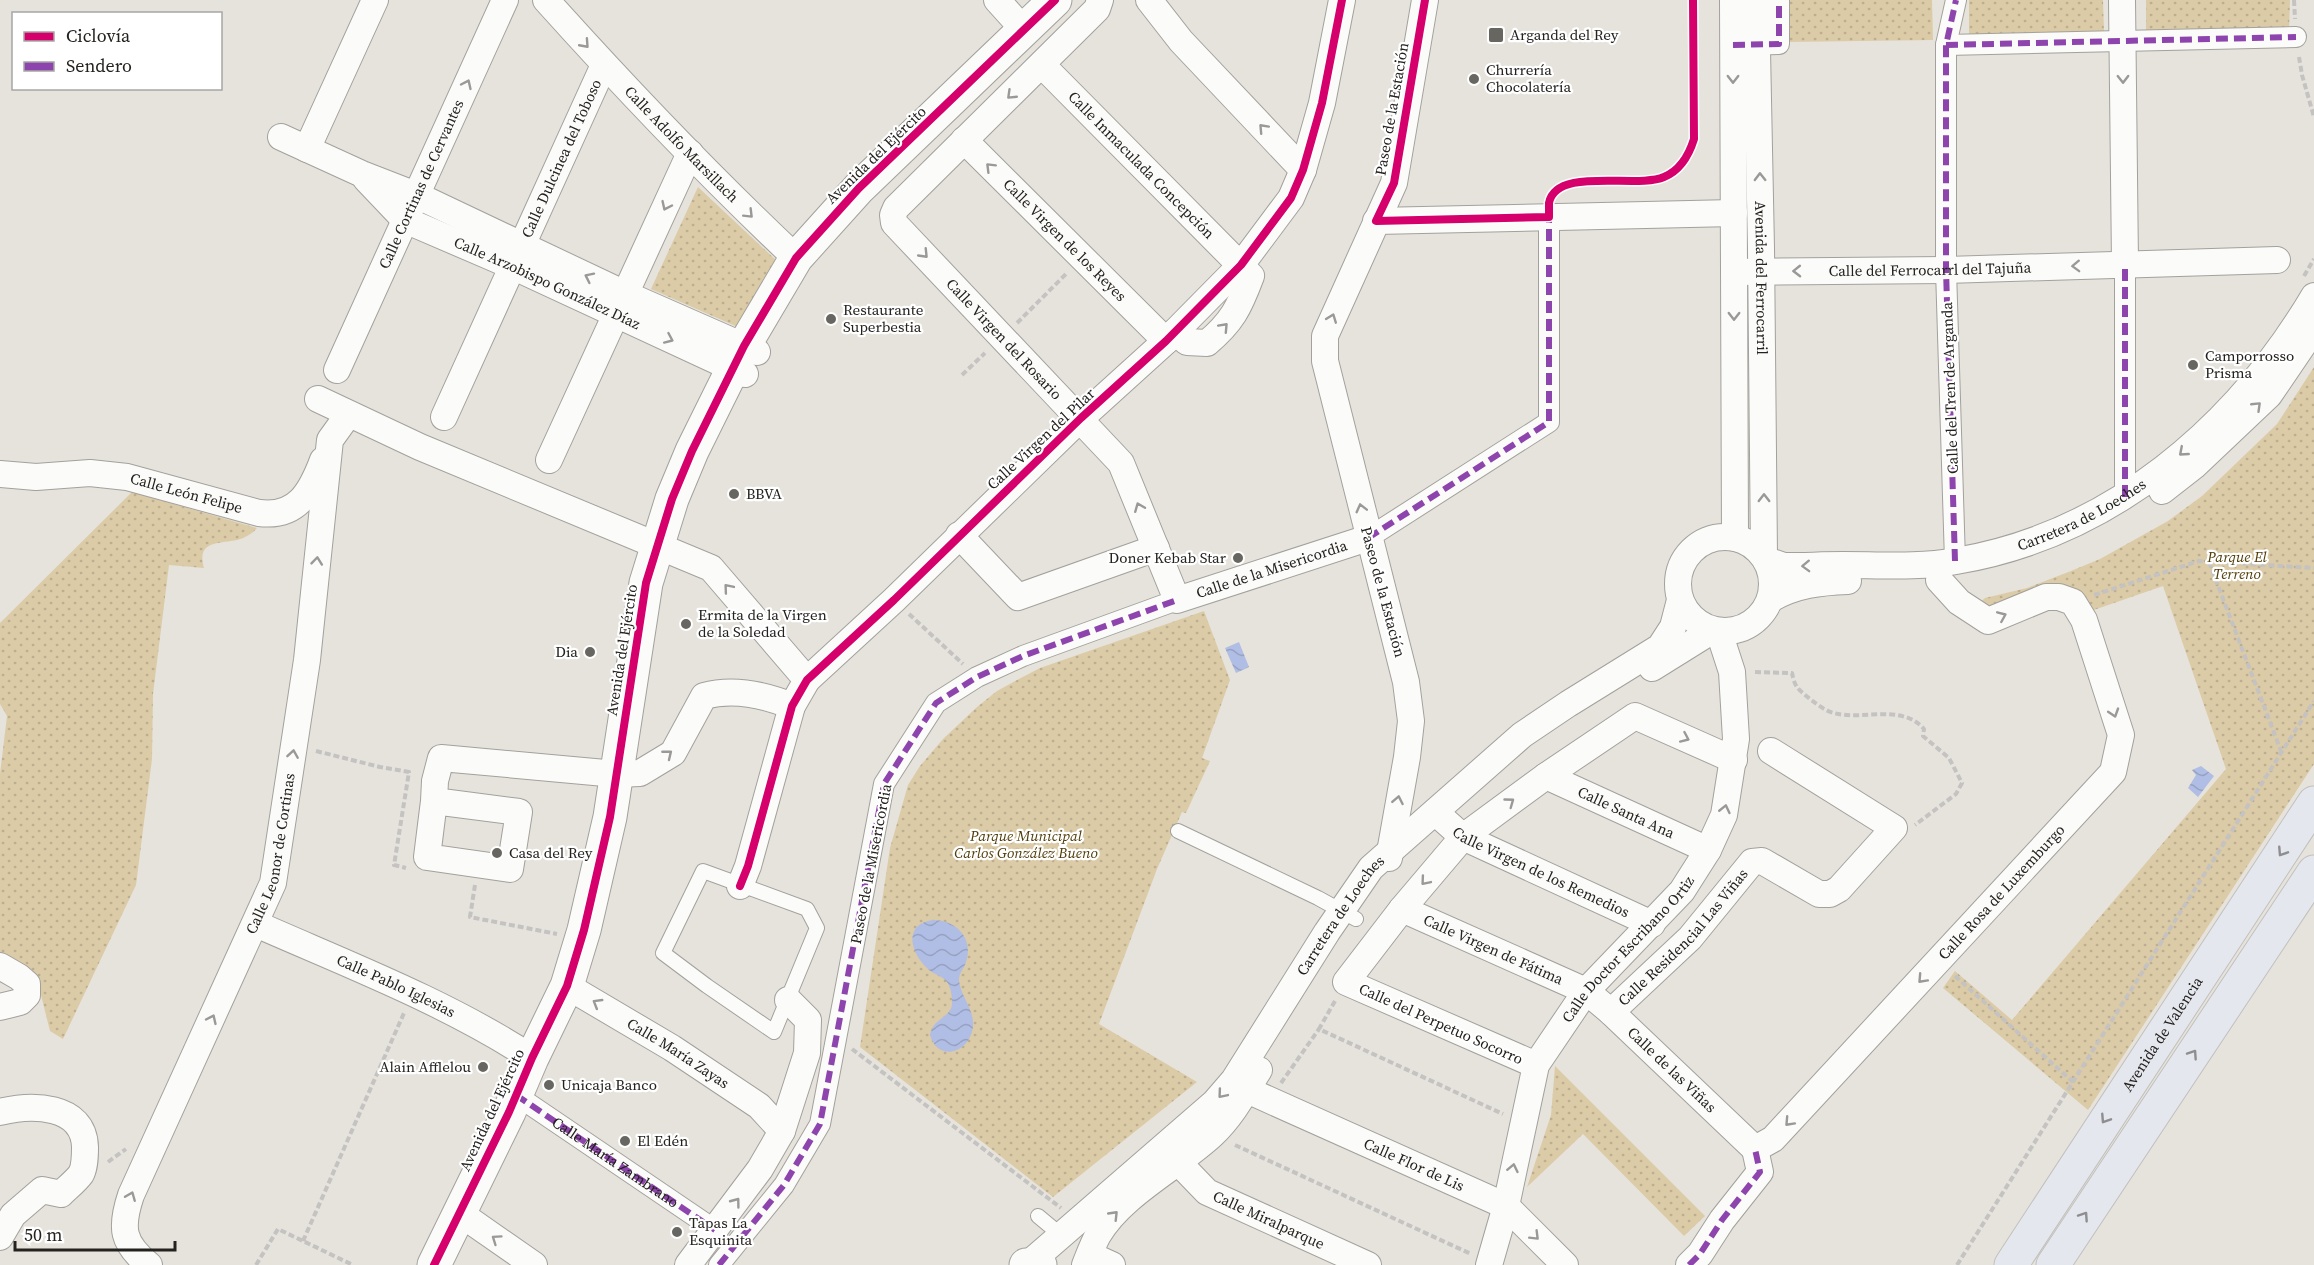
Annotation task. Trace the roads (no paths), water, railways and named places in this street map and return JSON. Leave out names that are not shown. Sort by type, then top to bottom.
[{"type":"highway","name":"Avenida de Valencia","points":[[2011,1265],[2314,803]]},
{"type":"highway","points":[[2053,1265],[2314,872]]},
{"type":"street","points":[[307,149],[375,0]]},
{"type":"street","name":"Calle Cortinas de Cervantes","points":[[337,370],[505,0]]},
{"type":"street","name":"Calle Adolfo Marsillach","points":[[546,0],[604,65],[750,216],[796,258]]},
{"type":"street","points":[[997,0],[1024,30]]},
{"type":"street","name":"Avenida del Ejército","points":[[434,1265],[567,986],[584,930],[610,817],[646,583],[658,546],[696,479],[745,360],[796,258],[860,188],[1055,0]]},
{"type":"street","name":"Avenida del Ejército","points":[[745,360],[838,232],[1077,0]]},
{"type":"street","points":[[964,140],[1097,9],[1100,0]]},
{"type":"street","points":[[1149,0],[1181,41],[1303,170]]},
{"type":"street","name":"Calle Virgen del Pilar","points":[[741,886],[792,706],[807,680],[894,600],[1081,418],[1171,337],[1241,265],[1290,198],[1303,170],[1322,103],[1342,0]]},
{"type":"street","name":"Paseo de la Estación","points":[[1385,879],[1407,757],[1411,721],[1406,682],[1325,361],[1325,336],[1394,183],[1425,0]]},
{"type":"street","name":"Avenida del Ferrocarril","points":[[1733,0],[1745,45],[1762,272],[1765,558]]},
{"type":"street","name":"Avenida del Ferrocarril","points":[[1735,538],[1734,213],[1745,45],[1756,0]]},
{"type":"street","points":[[1745,45],[1779,44],[1779,0]]},
{"type":"street","name":"Calle del Tren de Arganda","points":[[1947,571],[1946,45],[1956,0]]},
{"type":"street","points":[[2122,0],[2130,264],[2125,497]]},
{"type":"street","points":[[1946,45],[2296,37]]},
{"type":"street","name":"Calle Dulcinea del Toboso","points":[[444,417],[604,65]]},
{"type":"street","name":"Calle Inmaculada Concepción","points":[[1042,65],[1241,265]]},
{"type":"street","name":"Calle Arzobispo González Díaz","points":[[281,137],[362,174],[416,195],[517,255],[620,305],[745,360]]},
{"type":"street","name":"Calle Virgen del Rosario","points":[[964,140],[896,208],[893,215],[894,223],[1081,418],[1121,463],[1177,600]]},
{"type":"street","name":"Calle Virgen de los Reyes","points":[[964,140],[1082,258],[1171,337]]},
{"type":"street","points":[[549,460],[690,153]]},
{"type":"street","name":"Calle Arzobispo González Díaz","points":[[362,174],[405,220],[517,255]]},
{"type":"street","points":[[1376,221],[1734,213]]},
{"type":"street","points":[[1368,538],[1549,422],[1549,217]]},
{"type":"street","name":"Calle del Ferrocarrl del Tajuña","points":[[1734,272],[1946,270],[2277,260]]},
{"type":"street","name":"Carretera de Loeches","points":[[1771,599],[1787,590],[1828,582],[1947,571],[2078,521],[2125,497],[2197,440],[2254,382],[2298,323],[2309,287]]},
{"type":"street","name":"Carretera de Loeches","points":[[1765,558],[1784,566],[1986,572],[2038,556],[2133,511],[2194,466],[2269,395],[2314,329]]},
{"type":"street","points":[[318,399],[420,447],[711,568],[807,680]]},
{"type":"street","name":"Calle Leonor de Cortinas","points":[[149,1265],[134,1252],[125,1232],[125,1213],[131,1195],[273,883],[307,660],[330,440],[348,415]]},
{"type":"street","name":"Calle León Felipe","points":[[0,474],[36,477],[90,472],[127,477],[259,513],[280,514],[294,507],[316,478],[330,440]]},
{"type":"street","points":[[959,535],[1018,597],[1156,548]]},
{"type":"street","points":[[1719,537],[1735,538],[1746,542],[1765,558],[1772,579],[1771,599],[1763,614],[1750,625],[1735,631],[1716,631],[1699,624],[1680,600],[1678,583],[1681,567],[1690,553],[1703,542],[1719,537]]},
{"type":"street","name":"Calle de la Misericordia","points":[[1177,600],[1368,538]]},
{"type":"street","name":"Calle Rosa de Luxemburgo","points":[[1755,1149],[1773,1139],[2113,772],[2121,735],[2084,620],[2073,602],[2059,597],[2046,597],[1988,621],[1959,602],[1947,571]]},
{"type":"street","name":"Paseo de la Misericordia","points":[[719,1265],[784,1185],[820,1124],[884,784],[936,704],[976,677],[1023,656],[1177,600]]},
{"type":"street","name":"Carretera de Loeches","points":[[1027,1265],[1215,1102],[1234,1080],[1349,915],[1447,823],[1522,735],[1660,647],[1673,627],[1680,600]]},
{"type":"street","name":"Carretera de Loeches","points":[[1346,982],[1402,909],[1447,823],[1461,803],[1529,749],[1696,639],[1716,631]]},
{"type":"street","name":"Calle Doctor Escribano Ortiz","points":[[1490,1264],[1506,1206],[1536,1065],[1586,992],[1682,891],[1708,850],[1724,815],[1736,739],[1732,672],[1716,631]]},
{"type":"street","points":[[434,791],[441,758],[616,774],[640,773],[673,753],[704,696],[719,692],[735,693],[772,698],[792,706]]},
{"type":"street","name":"Carretera de Loeches","points":[[1095,1262],[1098,1235],[1111,1217],[1179,1163],[1213,1134],[1231,1114],[1258,1094],[1371,868],[1390,851],[1546,776],[1635,716],[1734,760]]},
{"type":"street","name":"Calle Residencial Las Viñas","points":[[1611,1012],[1690,938],[1752,862],[1762,861],[1819,894],[1830,894],[1839,889],[1894,828],[1771,751]]},
{"type":"street","name":"Calle Santa Ana","points":[[1546,776],[1708,850]]},
{"type":"street","name":"Calle Virgen de los Remedios","points":[[1447,823],[1652,924]]},
{"type":"street","name":"Calle Virgen de Fátima","points":[[1402,909],[1586,992]]},
{"type":"street","name":"Calle Pablo Iglesias","points":[[256,924],[412,994],[506,1041],[532,1058]]},
{"type":"street","points":[[0,966],[20,977],[27,984],[27,995],[20,1002],[0,1007]]},
{"type":"street","name":"Calle del Perpetuo Socorro","points":[[1346,982],[1536,1065]]},
{"type":"street","name":"Calle María Zayas","points":[[567,986],[672,1048],[759,1106],[782,1131]]},
{"type":"street","name":"Calle de las Viñas","points":[[1586,992],[1611,1012],[1755,1149]]},
{"type":"street","points":[[688,1265],[760,1169],[782,1131],[807,1053],[808,1020],[788,1000]]},
{"type":"street","name":"Calle Flor de Lis","points":[[1258,1094],[1506,1206],[1565,1265]]},
{"type":"street","name":"Calle María Zambrano","points":[[516,1095],[715,1230]]},
{"type":"street","points":[[0,1112],[38,1108],[58,1110],[70,1116],[85,1136],[86,1154],[81,1174],[61,1194],[42,1190],[13,1215],[0,1237]]},
{"type":"street","points":[[1689,1265],[1700,1254],[1722,1220],[1760,1172],[1755,1149]]},
{"type":"street","name":"Calle Miralparque","points":[[1179,1163],[1207,1192],[1368,1265]]},
{"type":"street","points":[[458,1212],[532,1264]]},
{"type":"street","points":[[1027,1265],[1040,1265]]},
{"type":"lane","points":[[1178,831],[1349,915]]},
{"type":"lane","points":[[703,871],[741,886],[807,909],[817,927],[774,1032],[663,953],[703,871]]},
{"type":"lane","points":[[1038,1216],[1070,1230]]},
{"type":"water","points":[[1239,642],[1249,667],[1236,673],[1225,648]]},
{"type":"water","points":[[2201,766],[2214,776],[2198,797],[2188,788],[2196,775],[2192,770]]},
{"type":"water","points":[[933,920],[956,927],[965,938],[968,953],[959,980],[973,1025],[967,1042],[961,1048],[947,1052],[934,1044],[930,1035],[935,1025],[951,1008],[951,991],[944,979],[931,972],[921,962],[912,940],[917,927]]},
{"type":"place","name":"Arganda del Rey","points":[[1496,35]]},
{"type":"place","name":"Churrería Chocolatería","points":[[1474,79]]},
{"type":"place","name":"Restaurante Superbestia","points":[[831,319]]},
{"type":"place","name":"Camporrosso Prisma","points":[[2193,365]]},
{"type":"place","name":"BBVA","points":[[734,494]]},
{"type":"place","name":"Doner Kebab Star","points":[[1238,558]]},
{"type":"place","name":"Ermita de la Virgen de la Soledad","points":[[686,624]]},
{"type":"place","name":"Dia","points":[[590,652]]},
{"type":"place","name":"Casa del Rey","points":[[497,853]]},
{"type":"place","name":"Alain Afflelou","points":[[483,1067]]},
{"type":"place","name":"Unicaja Banco","points":[[549,1085]]},
{"type":"place","name":"El Edén","points":[[625,1141]]},
{"type":"place","name":"Tapas La Esquinita","points":[[677,1232]]},
{"type":"park label","name":"Parque El Terreno","points":[[2237,566]]},
{"type":"park label","name":"Parque Municipal Carlos González Bueno","points":[[1026,844]]}]
